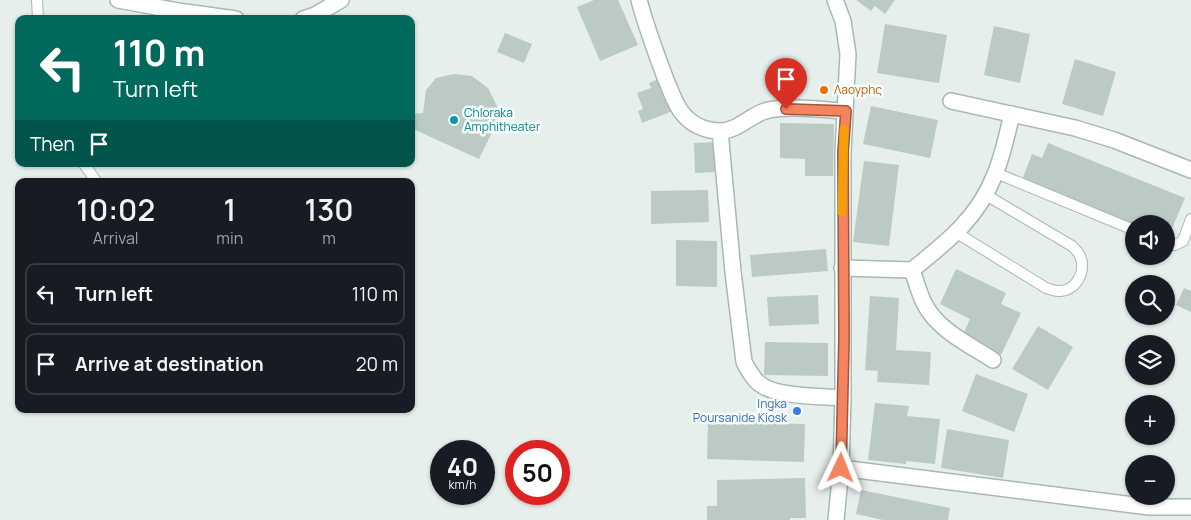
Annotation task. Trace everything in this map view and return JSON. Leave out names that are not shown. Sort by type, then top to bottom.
[{"type":"street","points":[[118,0],[179,6],[218,15]]},
{"type":"street","points":[[315,15],[341,0]]},
{"type":"street","points":[[639,0],[648,32],[675,100],[683,114],[694,124],[704,129],[720,131],[737,127],[755,115],[774,109],[846,111]]},
{"type":"street","points":[[834,0],[843,21],[848,54],[843,152],[843,398],[841,468],[836,520]]},
{"type":"street","points":[[951,102],[1075,128],[1114,140],[1191,170]]},
{"type":"street","points":[[842,268],[912,270],[957,233],[972,216],[986,195],[996,173],[1012,114]]},
{"type":"street","points":[[720,131],[733,272],[744,362],[751,375],[762,386],[777,393],[843,398]]},
{"type":"street","points":[[912,270],[924,303],[932,316],[946,329],[993,360]]},
{"type":"street","points":[[841,468],[1149,507],[1191,506]]},
{"type":"lane","points":[[37,0],[38,15]]},
{"type":"lane","points":[[86,167],[94,178]]},
{"type":"lane","points":[[996,173],[1125,226]]},
{"type":"lane","points":[[957,233],[1046,288],[1058,291],[1067,289],[1075,284],[1080,276],[1082,266],[1080,255],[1072,246],[986,195]]},
{"type":"lane","points":[[1175,245],[1183,241],[1191,218]]},
{"type":"building","points":[[594,0],[618,0],[638,45],[600,61],[577,7]]},
{"type":"building","points":[[856,0],[895,0],[885,14],[875,6],[871,11]]},
{"type":"building","points":[[885,24],[947,35],[939,83],[877,73]]},
{"type":"building","points":[[994,26],[1030,34],[1020,83],[984,75]]},
{"type":"building","points":[[505,33],[532,44],[524,63],[497,52]]},
{"type":"building","points":[[1075,59],[1116,72],[1103,116],[1062,104]]},
{"type":"building","name":"Chloraka Amphitheater","points":[[454,74],[472,76],[488,88],[499,110],[495,126],[479,159],[415,130],[415,114],[423,113],[426,90],[436,78]]},
{"type":"building","points":[[661,78],[673,111],[642,123],[638,111],[643,109],[637,93],[651,88],[649,83]]},
{"type":"building","points":[[871,106],[938,120],[930,158],[863,144]]},
{"type":"building","points":[[780,123],[834,124],[833,176],[805,176],[805,159],[780,158]]},
{"type":"building","points":[[716,142],[717,172],[695,173],[694,143]]},
{"type":"building","points":[[1048,143],[1185,198],[1175,222],[1175,215],[1125,215],[1125,221],[1022,180],[1032,154],[1042,158]]},
{"type":"building","points":[[864,161],[899,165],[889,246],[853,242]]},
{"type":"building","points":[[708,190],[709,222],[651,224],[651,191]]},
{"type":"building","points":[[676,240],[717,241],[717,287],[676,286]]},
{"type":"building","points":[[826,249],[828,271],[752,277],[750,255]]},
{"type":"building","points":[[956,269],[1006,293],[1001,304],[1021,313],[1001,355],[962,337],[970,319],[940,304]]},
{"type":"building","points":[[1184,288],[1191,291],[1191,312],[1176,305]]},
{"type":"building","points":[[818,295],[819,324],[769,326],[767,297]]},
{"type":"building","points":[[870,296],[899,298],[896,350],[931,352],[929,385],[877,382],[878,371],[865,370]]},
{"type":"building","points":[[1038,326],[1073,347],[1048,390],[1012,369]]},
{"type":"building","points":[[765,342],[828,343],[828,376],[764,375]]},
{"type":"building","points":[[976,374],[1028,394],[1014,432],[962,411]]},
{"type":"building","points":[[875,403],[909,406],[907,416],[940,419],[935,464],[906,461],[906,464],[868,460]]},
{"type":"building","points":[[708,421],[805,424],[804,462],[707,459]]},
{"type":"building","points":[[947,429],[1009,440],[1003,478],[941,468]]},
{"type":"building","points":[[805,478],[806,518],[790,518],[790,520],[707,520],[707,506],[717,506],[717,480]]},
{"type":"building","points":[[861,490],[950,508],[948,520],[883,520],[856,514]]},
{"type":"slow traffic","points":[[842,212],[844,129]]},
{"type":"place","name":"Λaoyphς","points":[[824,90]]},
{"type":"place","name":"Chloraka Amphitheater","points":[[454,120]]},
{"type":"place","name":"Ingka Poursanide Kiosk","points":[[797,411]]},
{"type":"route","points":[[786,109],[846,111],[843,152],[842,268],[844,339],[841,468]]}]
